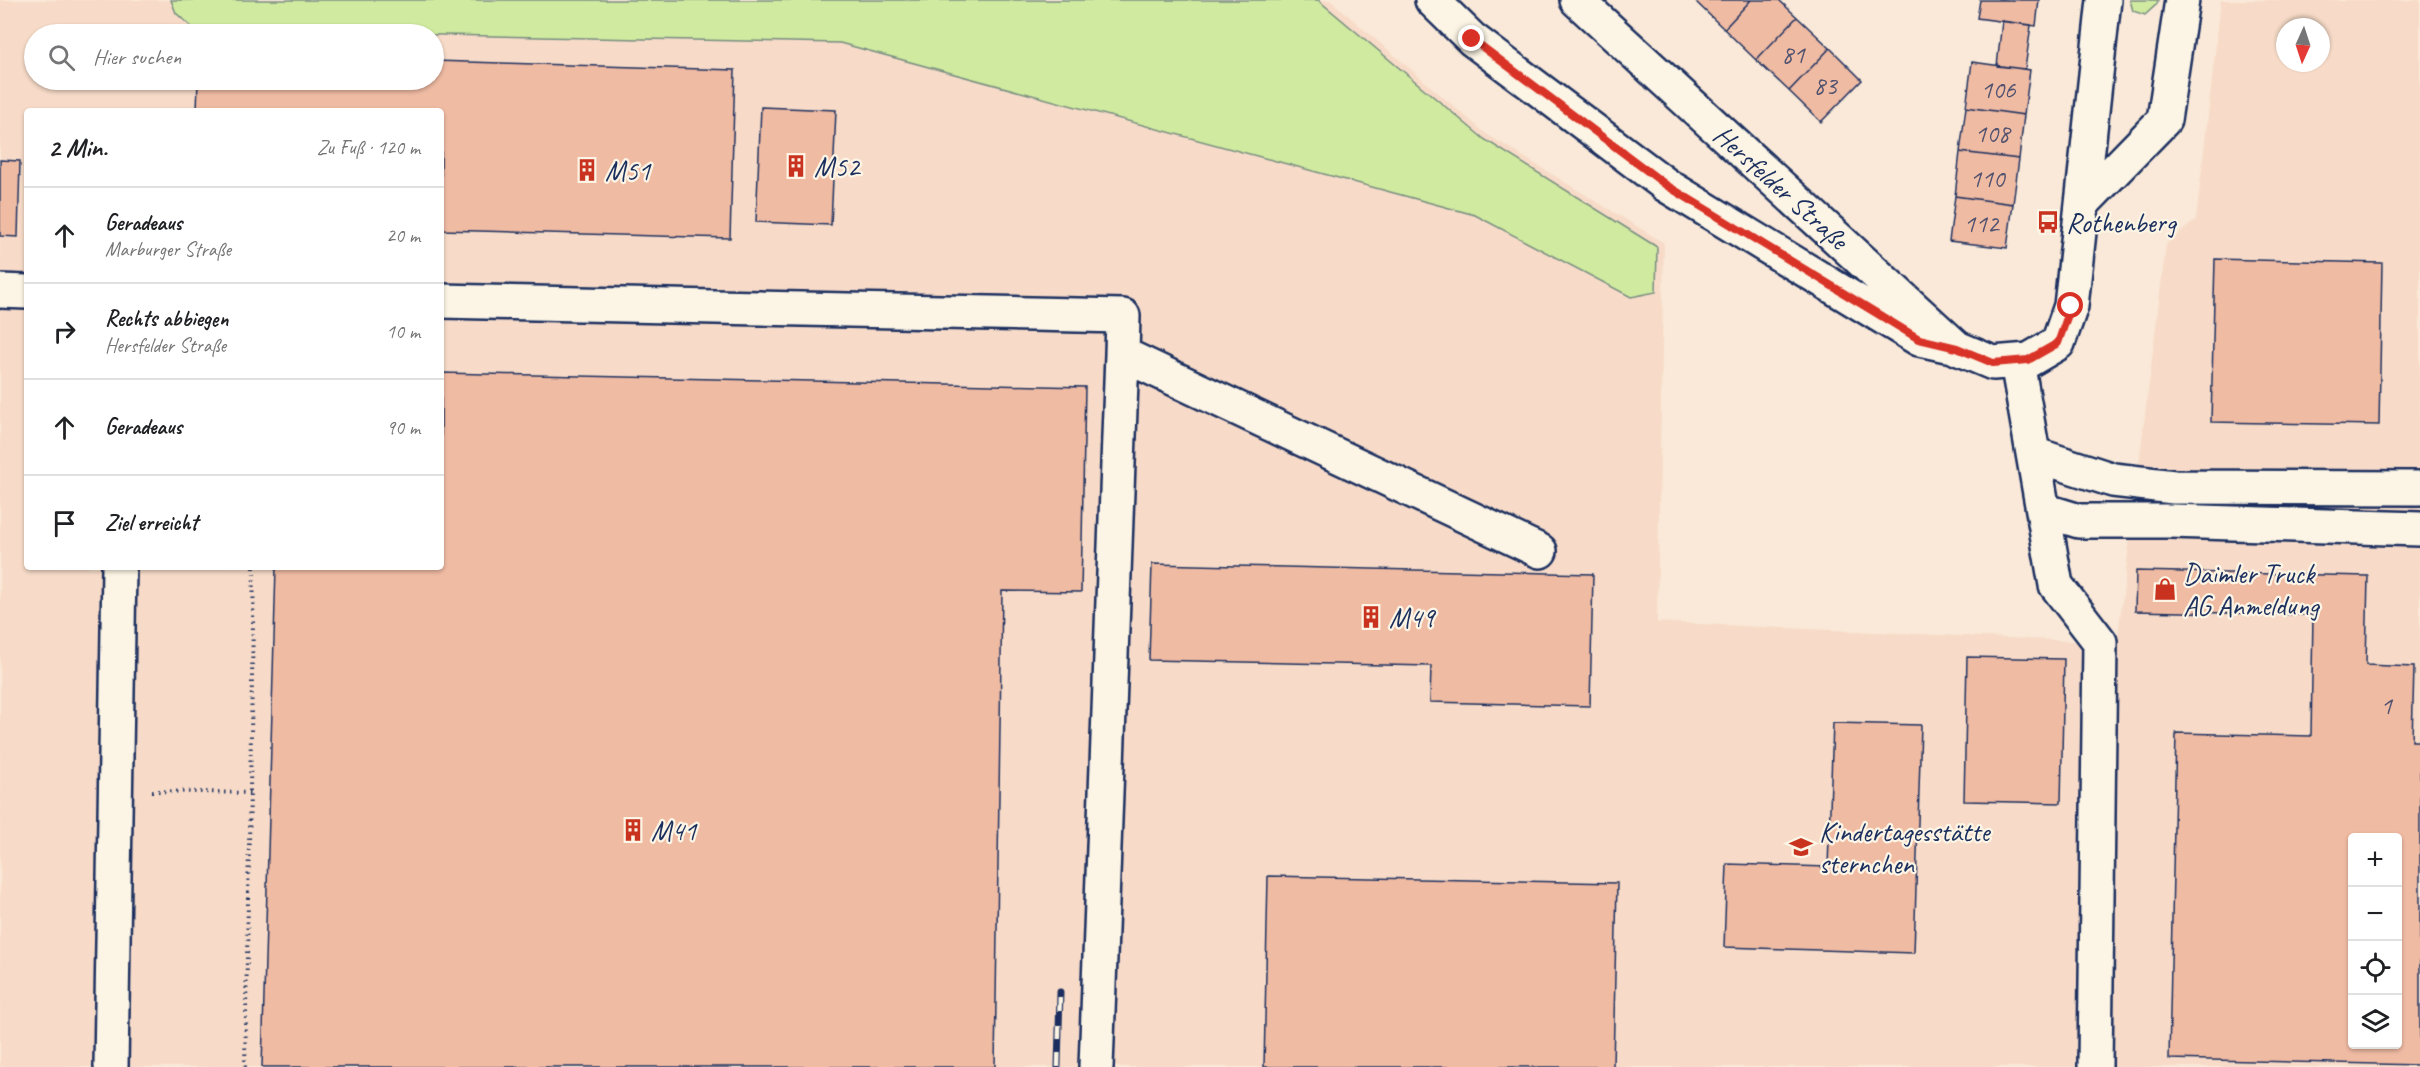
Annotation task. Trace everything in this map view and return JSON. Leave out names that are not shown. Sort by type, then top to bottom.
[{"type":"street","points":[[1432,0],[1472,39],[1666,185],[1919,339],[1957,348]]},
{"type":"street","name":"Hersfelder Straße","points":[[1577,0],[1957,348],[2005,363]]},
{"type":"street","points":[[2095,1067],[2100,642],[2056,585],[2054,513],[2005,363],[2028,360],[2058,343],[2071,306],[2104,0]]},
{"type":"street","points":[[2082,204],[2164,120],[2182,0]]},
{"type":"street","points":[[0,291],[24,291]]},
{"type":"street","points":[[444,301],[1123,316],[1096,1067]]},
{"type":"street","points":[[1122,354],[1540,551]]},
{"type":"street","points":[[2033,454],[2113,480],[2174,487],[2420,488]]},
{"type":"street","points":[[2054,513],[2079,520],[2170,520],[2420,529]]},
{"type":"street","points":[[111,1067],[119,570]]},
{"type":"path","points":[[245,1067],[254,570]]},
{"type":"path","points":[[115,790],[250,793]]},
{"type":"shaded area","points":[[0,0],[1330,0],[1485,133],[1664,243],[1657,622],[2117,643],[2166,244],[2196,220],[2221,0],[2420,0],[2420,1067],[0,1067]]},
{"type":"green space","points":[[171,0],[1318,0],[1484,139],[1657,247],[1656,292],[1631,297],[1475,215],[840,43],[444,35],[444,24],[188,24],[176,13]]},
{"type":"green space","points":[[2130,0],[2158,0],[2157,4],[2145,15],[2133,11]]},
{"type":"building","points":[[1694,0],[1751,0],[1724,29]]},
{"type":"building","points":[[1751,0],[1779,0],[1797,17],[1756,60],[1724,29]]},
{"type":"building","points":[[1980,0],[2039,0],[2036,26],[1977,18]]},
{"type":"building","points":[[1797,17],[1830,48],[1789,91],[1756,60]]},
{"type":"building","points":[[2002,21],[2031,25],[2025,69],[1997,66]]},
{"type":"building","points":[[1830,48],[1862,80],[1821,122],[1789,91]]},
{"type":"building","name":"M51","points":[[444,61],[735,70],[730,238],[444,230],[444,108],[197,108],[198,90],[444,90]]},
{"type":"building","points":[[1972,62],[2030,70],[2024,115],[1966,107]]},
{"type":"building","name":"M52","points":[[761,107],[836,110],[831,225],[756,222]]},
{"type":"building","points":[[1966,107],[2024,115],[2019,159],[1960,152]]},
{"type":"building","points":[[1960,152],[2019,159],[2013,204],[1955,196]]},
{"type":"building","points":[[0,160],[20,161],[18,237],[0,236]]},
{"type":"building","points":[[1955,196],[2013,204],[2007,248],[1949,241]]},
{"type":"building","points":[[2215,259],[2382,263],[2379,425],[2211,422]]},
{"type":"building","name":"M41","points":[[444,373],[1085,387],[1081,592],[1002,591],[995,1067],[262,1067],[276,570],[444,570]]},
{"type":"building","name":"M49","points":[[1152,564],[1593,574],[1590,706],[1430,702],[1431,666],[1149,660]]},
{"type":"building","points":[[2136,571],[2368,576],[2366,665],[2414,667],[2412,741],[2420,741],[2420,1065],[2169,1059],[2176,733],[2311,736],[2313,615],[2135,611]]},
{"type":"building","points":[[1967,657],[2064,659],[2061,803],[1964,801]]},
{"type":"building","points":[[1833,723],[1921,725],[1914,953],[1724,947],[1727,864],[1828,867]]},
{"type":"building","points":[[1268,876],[1617,883],[1613,1067],[1264,1067]]},
{"type":"railway","points":[[1058,1067],[1060,992]]},
{"type":"place","name":"M52","points":[[796,166]]},
{"type":"place","name":"M51","points":[[587,170]]},
{"type":"place","name":"Rothenberg","points":[[2048,222]]},
{"type":"place","name":"Daimler Truck AG Anmeldung","points":[[2165,589]]},
{"type":"place","name":"M49","points":[[1371,617]]},
{"type":"place","name":"M41","points":[[633,830]]},
{"type":"place","name":"Kindertagesstätte sternchen","points":[[1801,847]]},
{"type":"route","points":[[1472,39],[1666,185],[1919,339],[1957,348],[1993,363],[2028,360],[2058,343],[2071,306]]}]
